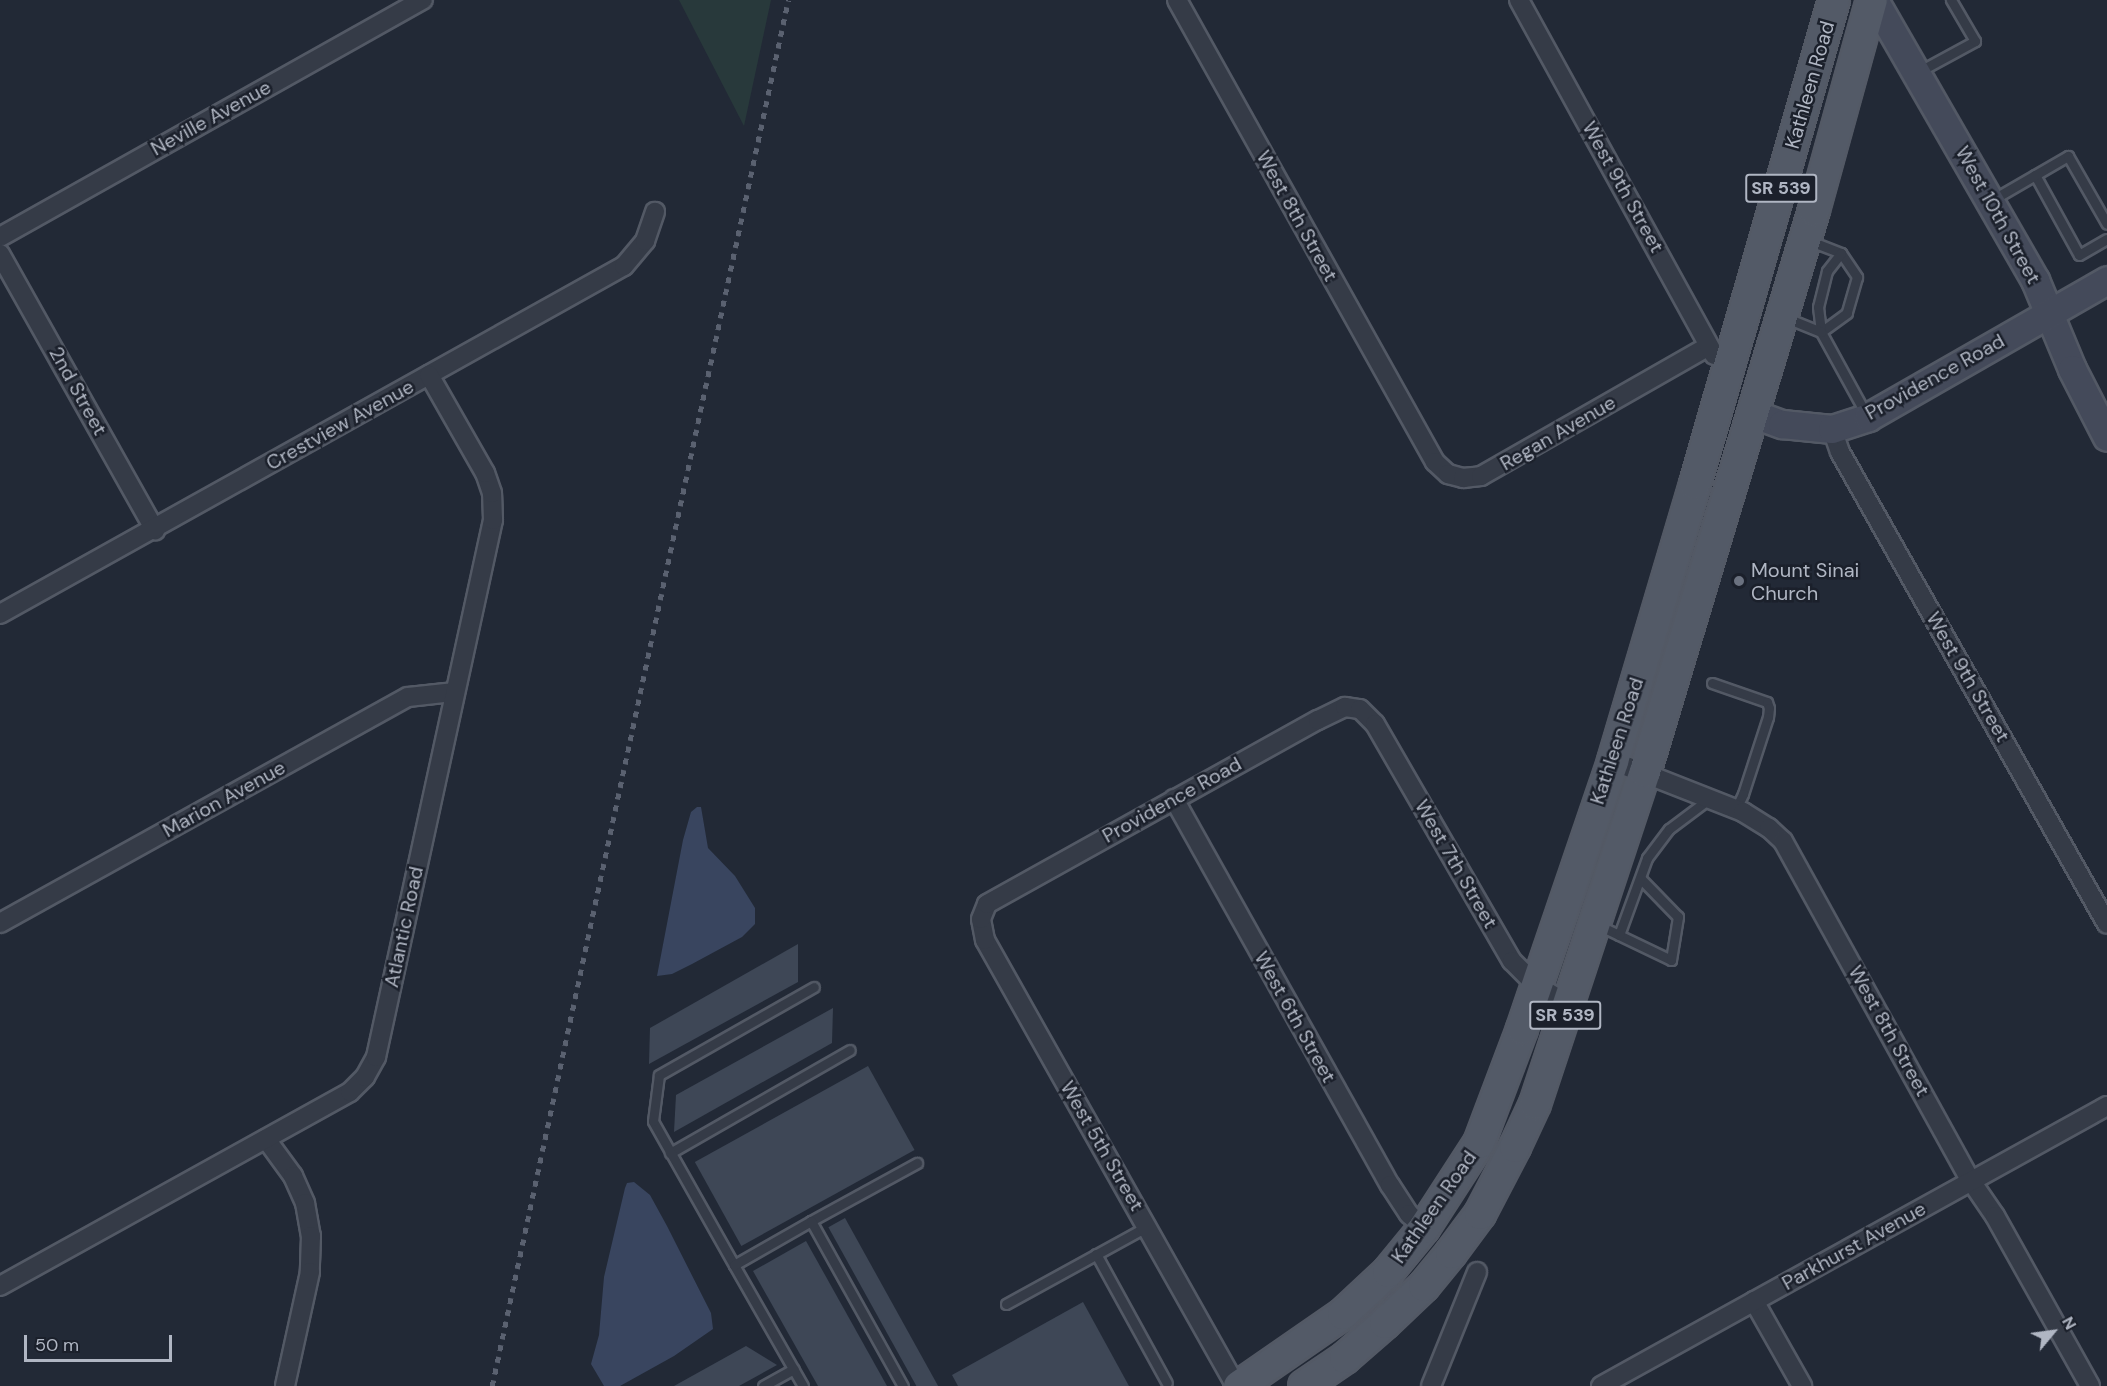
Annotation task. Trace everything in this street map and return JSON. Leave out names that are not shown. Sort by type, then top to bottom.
[{"type":"main road","name":"Kathleen Road","points":[[1237,1386],[1343,1314],[1388,1272],[1424,1228],[1479,1143],[1613,761],[1834,0]]},
{"type":"main road","name":"Kathleen Road","points":[[1304,1386],[1345,1358],[1424,1286],[1479,1214],[1515,1147],[1534,1104],[1568,1004],[1607,930],[1633,852],[1646,772],[1805,239],[1873,0]]},
{"type":"main road","points":[[1705,572],[1698,545],[1737,414],[1734,393],[1725,375]]},
{"type":"street","name":"Neville Avenue","points":[[0,237],[423,0]]},
{"type":"street","name":"West 8th Street","points":[[1177,0],[1419,433]]},
{"type":"street","name":"West 9th Street","points":[[1519,0],[1725,375]]},
{"type":"street","name":"West 10th Street","points":[[1873,0],[1918,72],[2035,280],[2076,378],[2107,437]]},
{"type":"street","name":"Crestview Avenue","points":[[0,614],[155,530],[624,266],[645,241],[655,212]]},
{"type":"street","name":"2nd Street","points":[[0,254],[155,530]]},
{"type":"street","name":"Providence Road","points":[[1752,413],[1782,424],[1832,429],[1868,417],[2107,280]]},
{"type":"street","name":"Regan Avenue","points":[[1419,433],[1435,462],[1448,474],[1463,478],[1481,476],[1709,346]]},
{"type":"street","name":"Atlantic Road","points":[[0,1286],[351,1092],[365,1077],[376,1057],[453,692],[493,520],[492,493],[485,473],[429,375]]},
{"type":"street","name":"West 9th Street","points":[[1832,429],[1840,452],[2107,924]]},
{"type":"street","name":"Marion Avenue","points":[[0,922],[408,697],[453,692]]},
{"type":"street","name":"Providence Road","points":[[987,904],[1318,720],[1345,707],[1360,709]]},
{"type":"street","name":"West 7th Street","points":[[1360,709],[1375,724],[1512,961],[1536,985],[1568,1004]]},
{"type":"street","name":"West 8th Street","points":[[1613,761],[1736,809],[1769,828],[1783,841],[1971,1181],[1995,1216],[2090,1386]]},
{"type":"street","name":"West 6th Street","points":[[1174,799],[1390,1185],[1409,1214],[1424,1228]]},
{"type":"street","name":"West 5th Street","points":[[987,904],[981,919],[986,940],[1237,1386]]},
{"type":"street","name":"Parkhurst Avenue","points":[[1601,1386],[2107,1106]]},
{"type":"street","points":[[266,1138],[293,1176],[305,1203],[310,1236],[310,1272],[285,1386]]},
{"type":"street","points":[[1431,1386],[1477,1272]]},
{"type":"street","points":[[1754,1301],[1802,1386]]},
{"type":"lane","points":[[1918,72],[1975,41],[1951,0]]},
{"type":"lane","points":[[1990,201],[2068,156],[2107,224]]},
{"type":"lane","points":[[2034,175],[2079,255],[2107,239]]},
{"type":"lane","points":[[1805,239],[1841,253],[1857,277],[1847,313],[1821,332]]},
{"type":"lane","points":[[1841,253],[1827,271],[1818,307],[1821,332],[1868,417]]},
{"type":"lane","points":[[1781,316],[1821,332]]},
{"type":"lane","points":[[1712,683],[1767,702],[1769,708],[1747,783],[1736,809]]},
{"type":"lane","points":[[1641,879],[1607,930],[1671,960],[1678,917],[1641,879],[1633,852],[1709,799]]},
{"type":"lane","points":[[803,1386],[653,1121],[658,1075],[814,987]]},
{"type":"lane","points":[[670,1153],[850,1050]]},
{"type":"lane","points":[[734,1265],[916,1163]]},
{"type":"lane","points":[[812,1221],[903,1386]]},
{"type":"lane","points":[[1006,1304],[1148,1226]]},
{"type":"lane","points":[[1096,1254],[1167,1383]]},
{"type":"lane","points":[[763,1386],[794,1369]]},
{"type":"shaded area","points":[[679,0],[771,0],[744,126]]},
{"type":"water","points":[[701,807],[708,848],[735,876],[755,908],[755,924],[742,937],[692,964],[672,974],[657,976],[683,840],[691,812]]},
{"type":"water","points":[[634,1182],[650,1195],[667,1226],[711,1313],[713,1329],[674,1356],[620,1386],[604,1386],[591,1364],[599,1335],[604,1277],[625,1188],[627,1183]]},
{"type":"building","points":[[798,944],[798,982],[649,1064],[650,1028]]},
{"type":"building","points":[[833,1008],[832,1043],[674,1132],[676,1095]]},
{"type":"building","points":[[868,1066],[915,1150],[741,1246],[695,1162]]},
{"type":"building","points":[[845,1218],[938,1386],[916,1386],[828,1227]]},
{"type":"building","points":[[806,1241],[887,1386],[818,1386],[753,1271]]},
{"type":"building","points":[[1083,1302],[1129,1386],[958,1386],[952,1375]]},
{"type":"building","points":[[746,1346],[777,1365],[739,1386],[674,1386]]},
{"type":"railway","points":[[492,1386],[788,0]]},
{"type":"place","name":"Mount Sinai Church","points":[[1739,581]]}]
